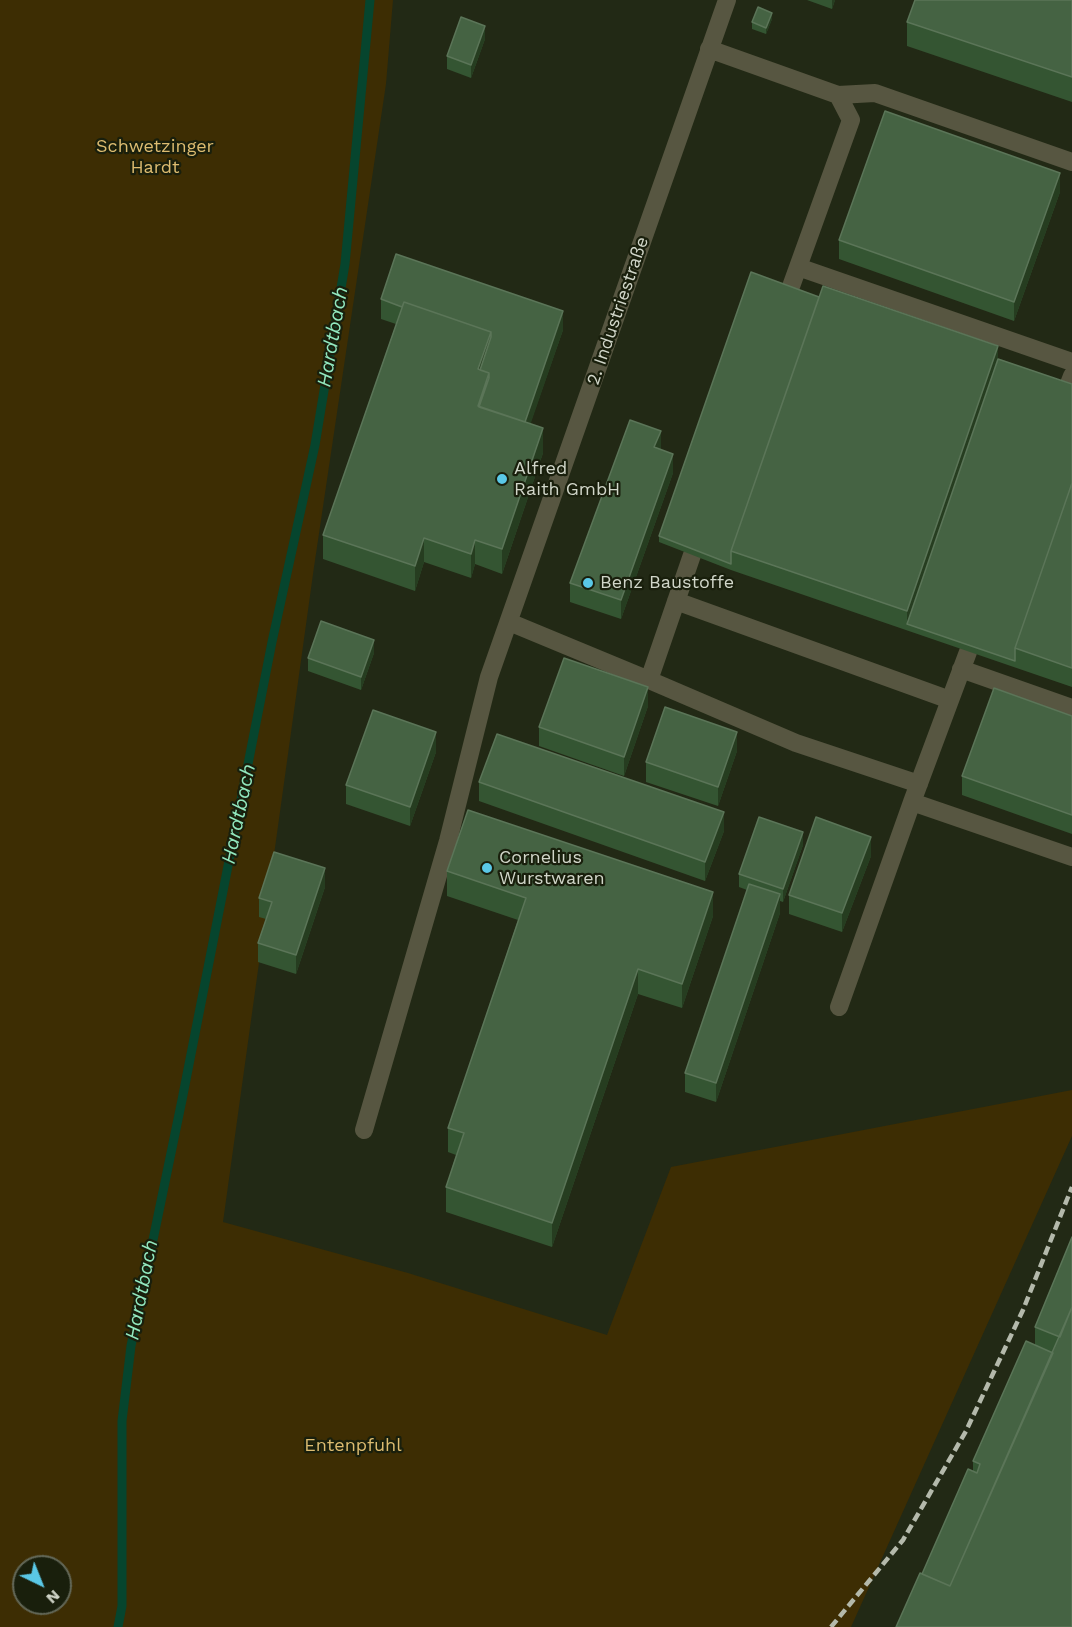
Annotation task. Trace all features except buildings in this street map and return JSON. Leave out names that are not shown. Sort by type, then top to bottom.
[{"type":"street","name":"2. Industriestraße","points":[[364,1130],[448,841],[489,676],[726,0]]},
{"type":"street","points":[[709,49],[838,95],[875,93],[1072,162]]},
{"type":"street","points":[[789,292],[851,120],[838,95]]},
{"type":"street","points":[[798,267],[1072,362]]},
{"type":"street","points":[[649,680],[692,555]]},
{"type":"street","points":[[676,601],[950,700]]},
{"type":"street","points":[[509,622],[796,743],[919,784]]},
{"type":"street","points":[[839,1007],[968,652]]},
{"type":"street","points":[[961,669],[1072,708]]},
{"type":"street","points":[[912,802],[1072,857]]},
{"type":"green space","points":[[0,0],[393,0],[386,84],[314,567],[223,1222],[408,1273],[607,1335],[671,1167],[1072,1090],[1072,1136],[851,1627],[0,1627]]},
{"type":"waterway","name":"Hardtbach","points":[[118,1627],[122,1606],[122,1421],[131,1346],[272,642],[315,445],[345,264],[370,0]]},
{"type":"railway","points":[[831,1627],[903,1540],[966,1431],[1023,1310],[1072,1187]]},
{"type":"place","name":"Alfred Raith GmbH","points":[[502,479]]},
{"type":"place","name":"Benz Baustoffe","points":[[588,583]]},
{"type":"place","name":"Cornelius Wurstwaren","points":[[487,868]]},
{"type":"park label","name":"Schwetzinger Hardt","points":[[155,157]]},
{"type":"park label","name":"Entenpfuhl","points":[[353,1446]]}]
